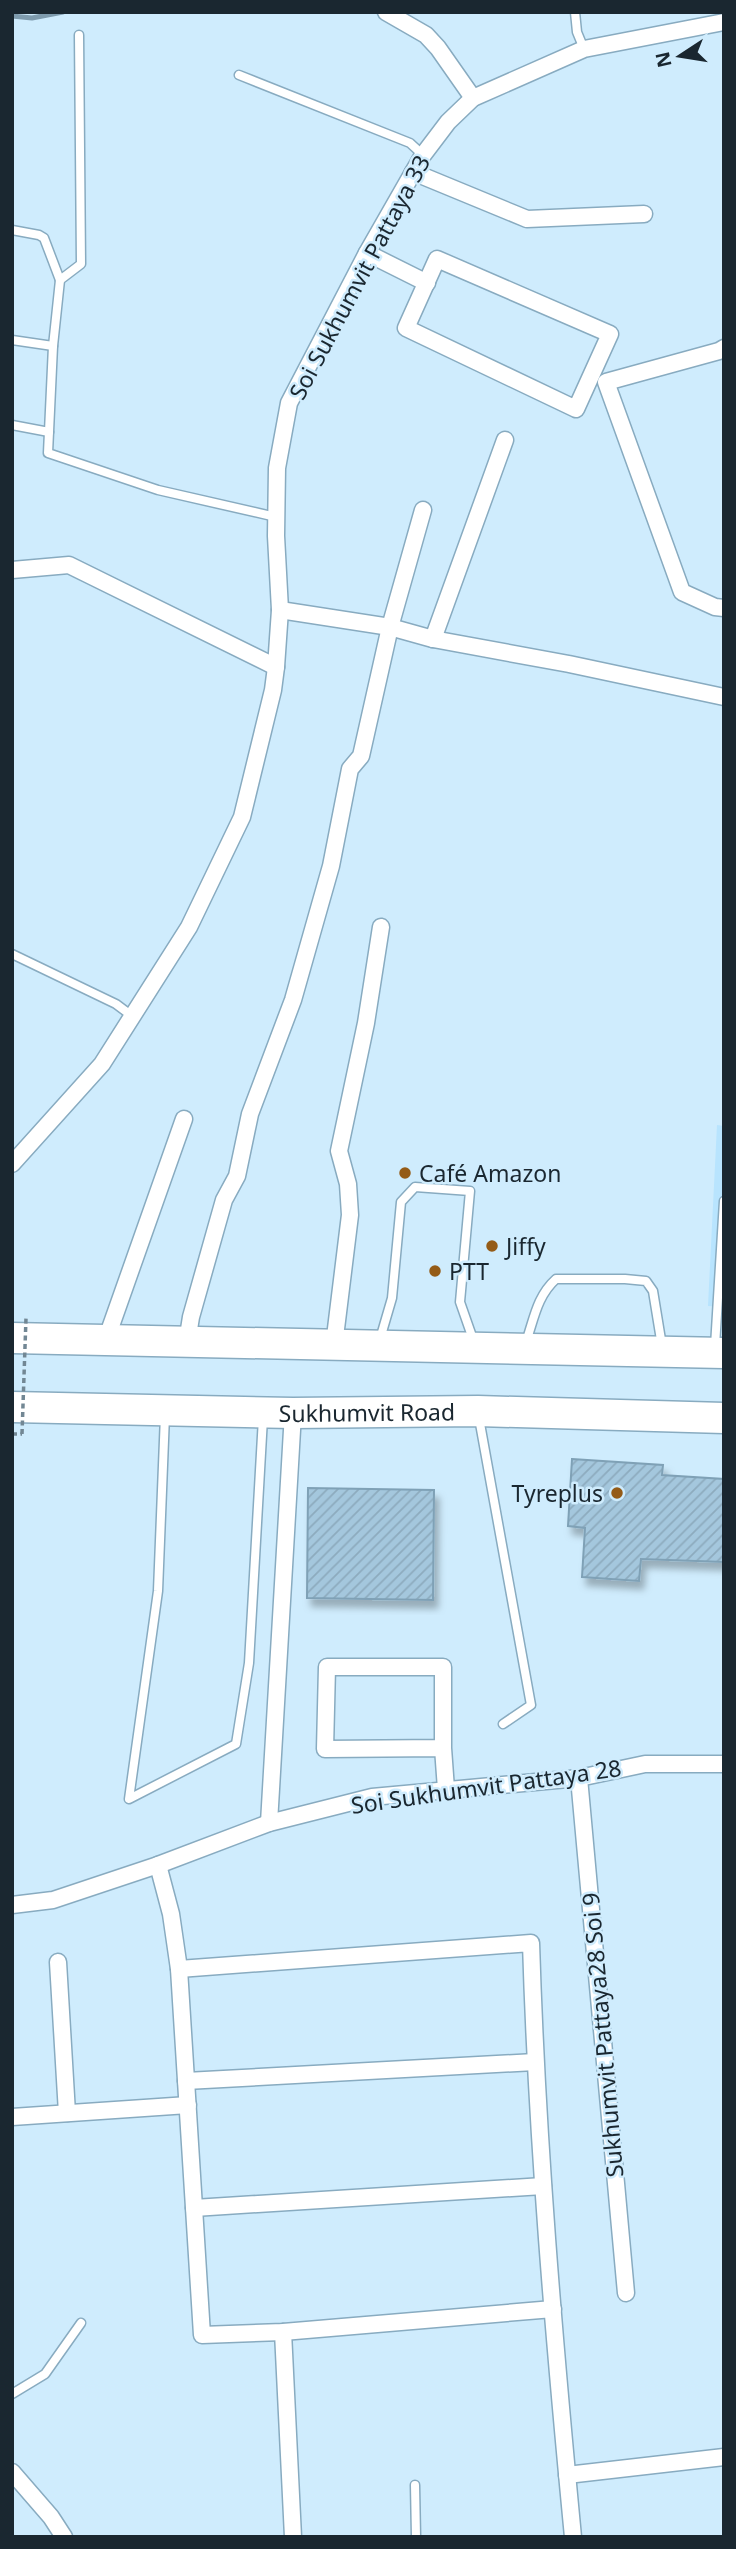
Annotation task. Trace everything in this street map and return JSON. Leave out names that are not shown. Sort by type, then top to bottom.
[{"type":"highway","points":[[19,1328],[106,1340],[719,1353]]},
{"type":"highway","name":"Sukhumvit Road","points":[[17,1420],[166,1411],[478,1411],[724,1418]]},
{"type":"street","points":[[387,12],[426,35],[473,98]]},
{"type":"street","name":"Soi Sukhumvit Pattaya 33","points":[[12,1164],[102,1064],[189,927],[242,817],[273,690],[276,667],[280,610],[277,468],[289,404],[367,253],[423,155],[448,122],[473,98],[584,49],[724,22]]},
{"type":"street","points":[[413,172],[527,219],[644,214]]},
{"type":"street","points":[[367,253],[427,283]]},
{"type":"street","points":[[437,259],[610,334],[576,409],[406,328],[427,283],[437,259]]},
{"type":"street","points":[[722,354],[606,382],[682,592],[715,607],[724,608]]},
{"type":"street","points":[[433,639],[505,440]]},
{"type":"street","points":[[187,1342],[191,1317],[224,1200],[237,1176],[250,1114],[293,1000],[331,866],[350,769],[361,756],[390,627],[423,510]]},
{"type":"street","points":[[12,570],[69,565],[276,667]]},
{"type":"street","points":[[280,610],[390,627],[433,639],[724,697]]},
{"type":"street","points":[[334,1345],[350,1215],[348,1184],[339,1151],[366,1023],[381,927]]},
{"type":"street","points":[[106,1340],[184,1119]]},
{"type":"street","points":[[269,1823],[278,1412]]},
{"type":"street","points":[[443,1748],[325,1749],[327,1667],[443,1667],[446,1789]]},
{"type":"street","name":"Soi Sukhumvit Pattaya 28","points":[[12,1905],[53,1900],[158,1865],[269,1823],[372,1797],[579,1778],[645,1764],[724,1764]]},
{"type":"street","name":"Sukhumvit Pattaya28 Soi 9","points":[[579,1778],[625,2293]]},
{"type":"street","points":[[158,1865],[171,1914],[178,1969],[202,2334],[283,2332],[553,2309]]},
{"type":"street","points":[[178,1969],[531,1943],[543,2186],[573,2537]]},
{"type":"street","points":[[58,1962],[67,2113]]},
{"type":"street","points":[[186,2081],[535,2063]]},
{"type":"street","points":[[12,2117],[188,2105]]},
{"type":"street","points":[[194,2208],[543,2186]]},
{"type":"street","points":[[283,2332],[293,2537]]},
{"type":"street","points":[[567,2475],[724,2456]]},
{"type":"street","points":[[12,2472],[51,2517],[64,2537]]},
{"type":"lane","points":[[575,12],[577,32],[584,49]]},
{"type":"lane","points":[[60,280],[81,264],[79,35]]},
{"type":"lane","points":[[239,75],[410,143],[423,155]]},
{"type":"lane","points":[[12,230],[39,234],[44,238],[60,280],[53,346],[48,453],[158,490],[276,517]]},
{"type":"lane","points":[[12,340],[53,346]]},
{"type":"lane","points":[[12,425],[49,432]]},
{"type":"lane","points":[[12,954],[116,1004],[132,1016]]},
{"type":"lane","points":[[378,1345],[392,1298],[401,1202],[415,1187],[470,1191],[460,1302],[476,1347]]},
{"type":"lane","points":[[719,1353],[724,1201]]},
{"type":"lane","points":[[524,1348],[539,1299],[556,1279],[625,1279],[646,1281],[653,1291],[663,1351]]},
{"type":"lane","points":[[166,1411],[158,1591],[129,1800],[236,1744],[249,1663],[278,1412]]},
{"type":"lane","points":[[478,1411],[531,1705],[503,1724]]},
{"type":"lane","points":[[12,2394],[45,2374],[81,2323]]},
{"type":"lane","points":[[415,2485],[416,2537]]},
{"type":"path","points":[[12,1434],[17,1420],[19,1328]]},
{"type":"shaded area","points":[[717,1125],[724,1126],[724,1307],[708,1306]]},
{"type":"building","points":[[572,1459],[663,1465],[662,1475],[724,1479],[724,1562],[641,1559],[639,1581],[582,1577],[585,1528],[568,1526]]},
{"type":"building","points":[[308,1488],[434,1490],[433,1600],[307,1598]]},
{"type":"waterway","points":[[12,16],[32,18],[63,12]]},
{"type":"place","name":"Café Amazon","points":[[405,1173]]},
{"type":"place","name":"Jiffy","points":[[492,1246]]},
{"type":"place","name":"PTT","points":[[435,1271]]},
{"type":"place","name":"Tyreplus","points":[[617,1493]]}]
